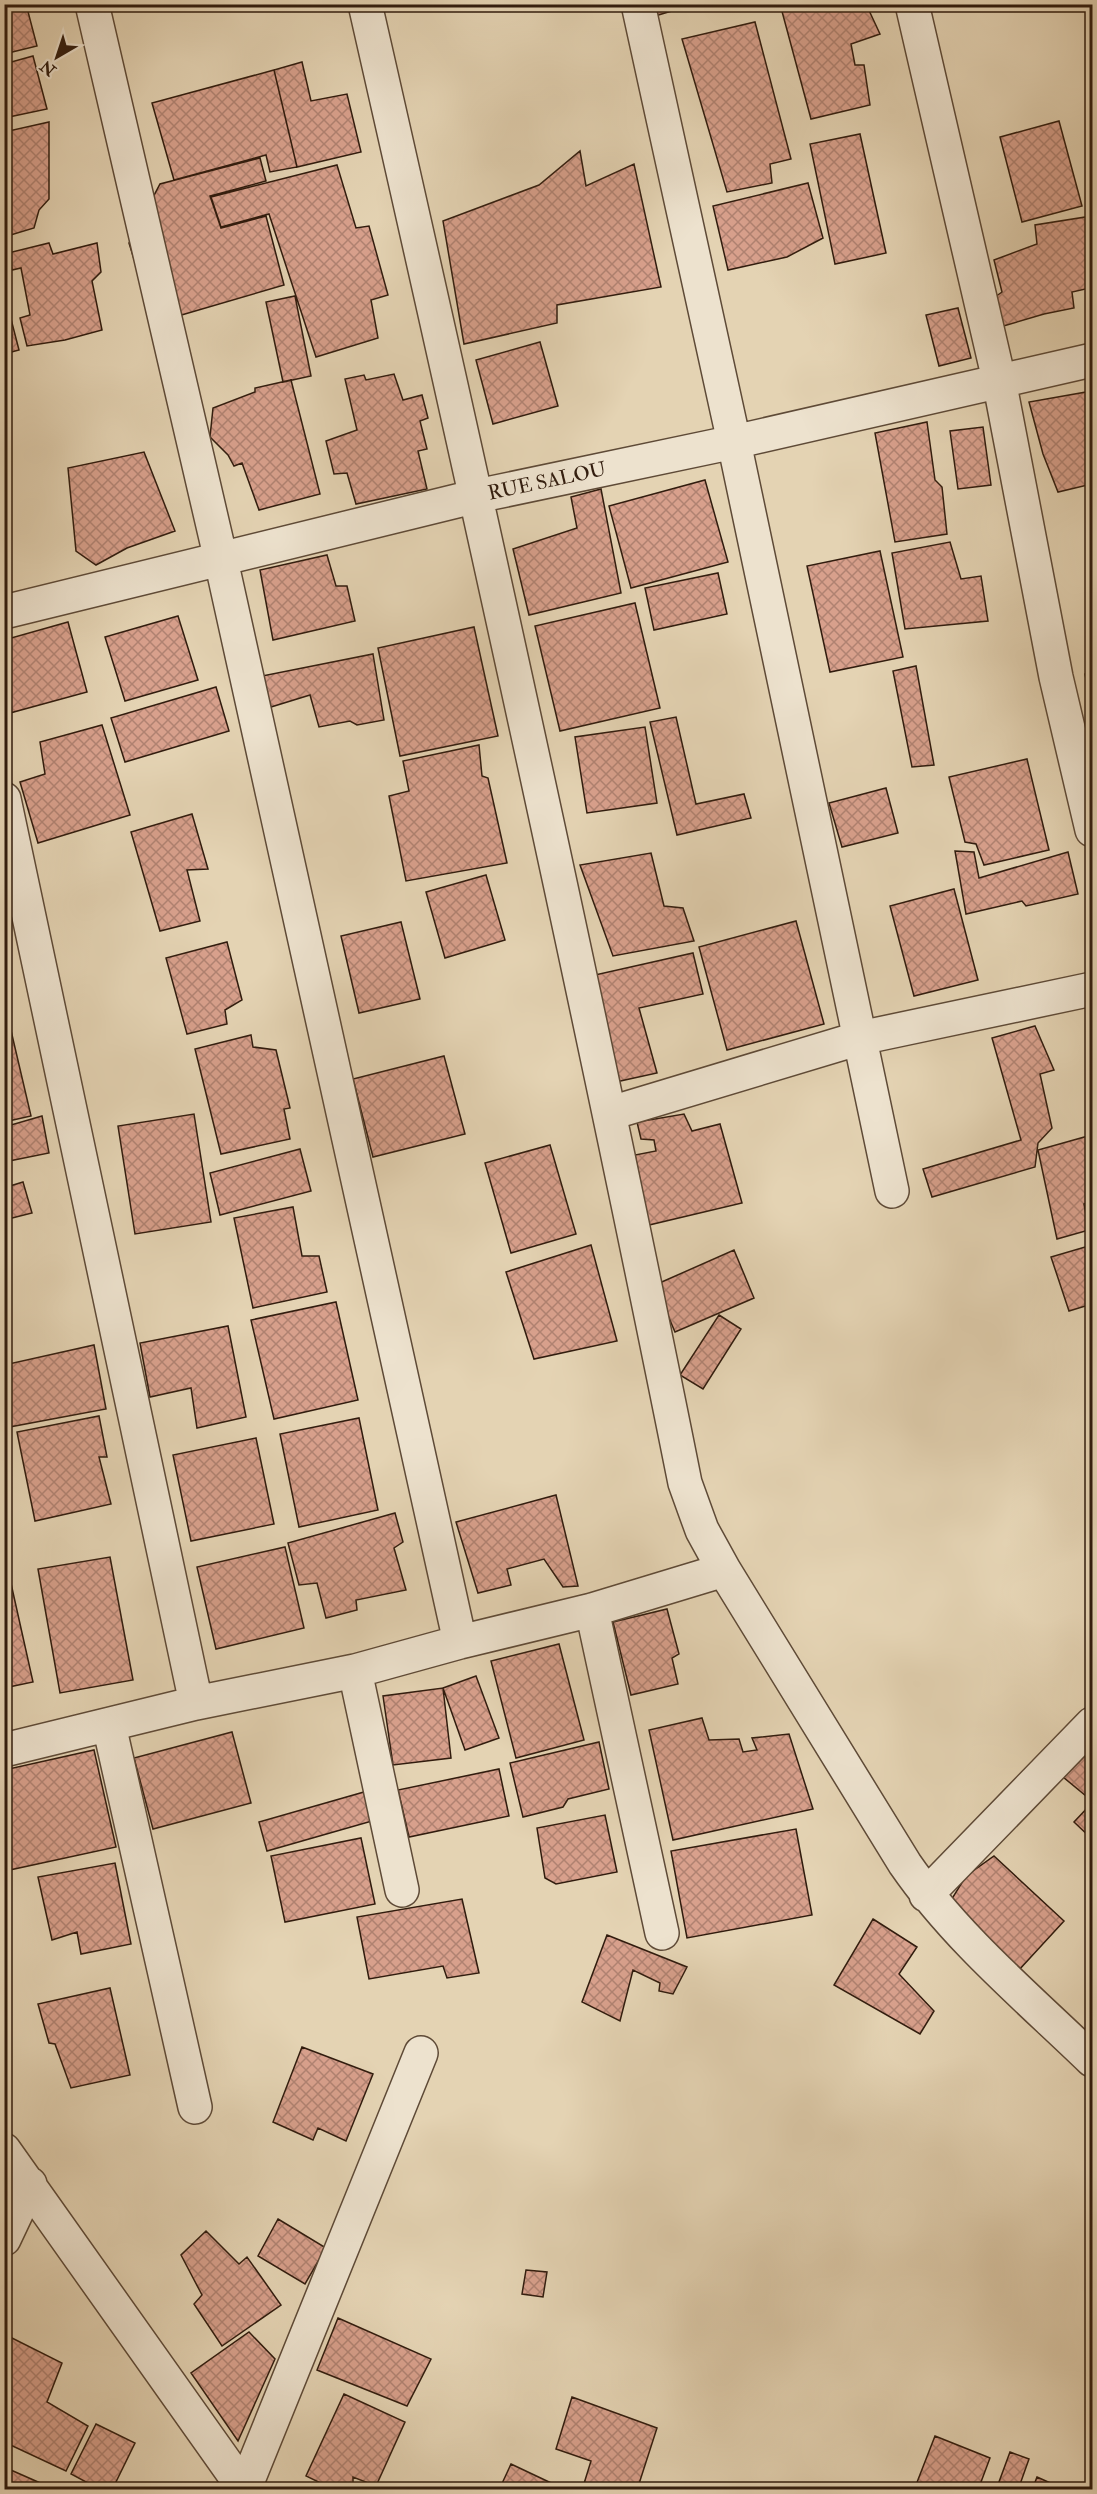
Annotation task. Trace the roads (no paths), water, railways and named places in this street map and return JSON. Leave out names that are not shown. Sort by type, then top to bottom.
[{"type":"street","points":[[92,4],[221,560],[460,1642]]},
{"type":"street","points":[[365,4],[477,496],[611,1113],[685,1483],[702,1530],[724,1570],[926,1895],[949,1921],[1092,2060]]},
{"type":"street","points":[[638,4],[734,442],[892,1191]]},
{"type":"street","points":[[912,4],[999,380],[1056,677],[1092,830]]},
{"type":"street","name":"RUE SALOU","points":[[4,612],[477,496],[734,442],[1092,360]]},
{"type":"street","points":[[4,799],[195,1703]]},
{"type":"street","points":[[611,1113],[860,1038],[1092,989]]},
{"type":"street","points":[[4,1750],[195,1703],[355,1671],[460,1642],[592,1610],[724,1570]]},
{"type":"street","points":[[592,1610],[662,1933]]},
{"type":"street","points":[[355,1671],[402,1890]]},
{"type":"street","points":[[926,1895],[1092,1724]]},
{"type":"street","points":[[109,1725],[195,2107]]},
{"type":"street","points":[[244,2489],[421,2053]]},
{"type":"street","points":[[4,2150],[244,2489]]},
{"type":"street","points":[[4,2239],[30,2184]]}]
